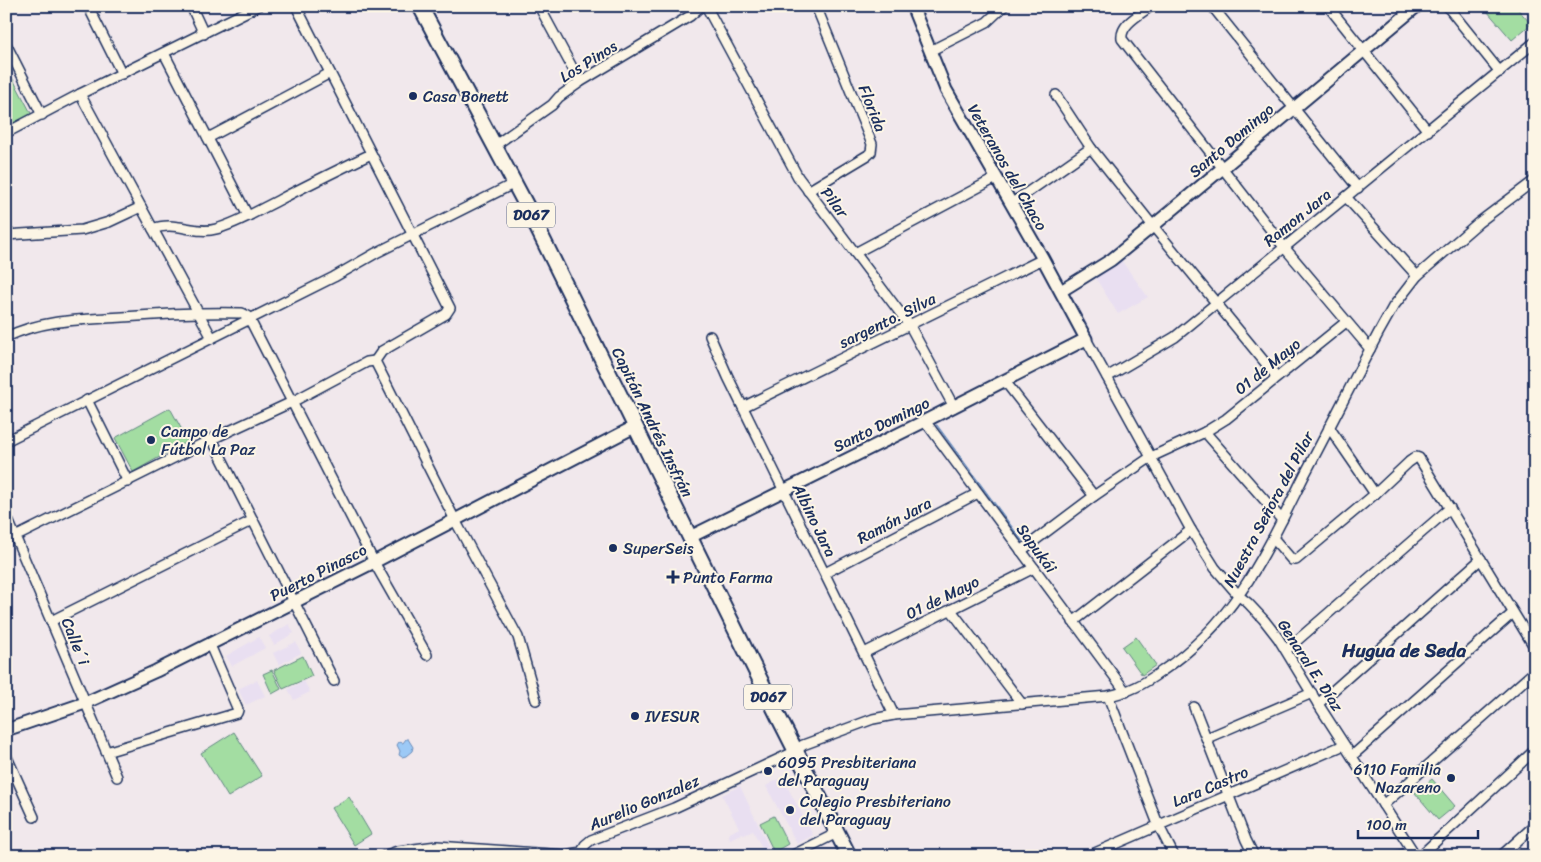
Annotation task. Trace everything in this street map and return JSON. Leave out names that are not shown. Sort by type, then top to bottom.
[{"type":"main road","name":"Capitán Andrés Insfrán","points":[[420,6],[515,183],[848,856]]},
{"type":"street","points":[[88,6],[122,74]]},
{"type":"street","points":[[191,6],[204,34]]},
{"type":"street","points":[[6,133],[80,94],[258,6]]},
{"type":"street","points":[[15,537],[212,439],[292,402],[367,362],[375,361],[382,351],[446,314],[449,310],[449,304],[296,6]]},
{"type":"street","points":[[539,6],[580,82]]},
{"type":"street","name":"Florida","points":[[808,191],[868,155],[872,148],[816,6]]},
{"type":"street","name":"Veteranos del Chaco","points":[[912,6],[946,90],[1043,259],[1086,339]]},
{"type":"street","points":[[930,51],[988,22],[1004,6]]},
{"type":"street","points":[[1151,6],[1124,27],[1121,34],[1122,39],[1284,247],[1370,349]]},
{"type":"street","points":[[1212,6],[1358,188]]},
{"type":"street","points":[[1328,6],[1428,131]]},
{"type":"street","name":"Santo Domingo","points":[[1060,291],[1111,260],[1417,6]]},
{"type":"street","points":[[1447,6],[1500,72]]},
{"type":"street","name":"Los Pinos","points":[[494,146],[552,105],[559,97],[580,82],[690,16],[701,7]]},
{"type":"street","name":"Pilar","points":[[701,7],[798,178],[910,326],[954,406]]},
{"type":"street","name":"Ramon Jara","points":[[1107,377],[1175,337],[1535,42]]},
{"type":"street","points":[[6,44],[42,115]]},
{"type":"street","points":[[164,53],[248,216]]},
{"type":"street","points":[[208,138],[330,74]]},
{"type":"street","points":[[80,94],[212,338]]},
{"type":"street","points":[[1056,95],[1091,148],[1277,377]]},
{"type":"street","points":[[1011,204],[1091,148]]},
{"type":"street","points":[[153,228],[169,225],[210,231],[248,216],[371,154]]},
{"type":"street","points":[[855,253],[996,178]]},
{"type":"street","name":"Nuestra Señora del Pilar","points":[[796,752],[803,745],[873,719],[894,715],[1108,696],[1126,692],[1150,679],[1187,653],[1212,630],[1239,596],[1273,538],[1393,306],[1416,276],[1478,223],[1535,180]]},
{"type":"street","points":[[6,441],[334,277],[412,234],[515,183]]},
{"type":"street","points":[[1346,197],[1416,276]]},
{"type":"street","points":[[6,235],[82,230],[109,222],[141,207]]},
{"type":"street","name":"sargento. Silva","points":[[743,408],[1043,259]]},
{"type":"street","points":[[6,338],[24,329],[58,321],[198,312],[242,312],[251,319],[374,562],[427,655]]},
{"type":"street","name":"01 de Mayo","points":[[1151,457],[1205,432],[1226,419],[1346,322]]},
{"type":"street","name":"Albino Jara","points":[[710,336],[743,408],[894,715]]},
{"type":"street","name":"Santo Domingo","points":[[690,537],[1086,339]]},
{"type":"street","name":"Genaral E. Díaz","points":[[1086,339],[1191,530],[1215,568],[1239,596],[1264,620],[1286,650],[1344,745],[1416,854]]},
{"type":"street","points":[[375,361],[455,520],[518,637],[536,700]]},
{"type":"street","points":[[1004,380],[1094,496]]},
{"type":"street","points":[[88,400],[128,482]]},
{"type":"street","name":"Sapukái","points":[[925,421],[1126,692]]},
{"type":"street","name":"Puerto Pinasco","points":[[6,730],[85,703],[210,645],[636,426]]},
{"type":"street","points":[[1329,427],[1375,494]]},
{"type":"street","points":[[1205,432],[1282,520]]},
{"type":"street","points":[[212,439],[334,681]]},
{"type":"street","points":[[1021,551],[1094,496],[1151,457]]},
{"type":"street","points":[[1273,538],[1292,560],[1296,560],[1416,457],[1421,460],[1535,648]]},
{"type":"street","name":"Ramón Jara","points":[[825,573],[978,493]]},
{"type":"street","points":[[1286,650],[1450,508]]},
{"type":"street","name":"Calle´i","points":[[6,516],[117,777]]},
{"type":"street","points":[[51,621],[253,520]]},
{"type":"street","points":[[1073,622],[1191,530]]},
{"type":"street","points":[[1318,704],[1481,559]]},
{"type":"street","name":"01 de Mayo","points":[[864,653],[1034,568]]},
{"type":"street","points":[[951,610],[1022,704]]},
{"type":"street","points":[[1352,756],[1513,613]]},
{"type":"street","points":[[106,752],[237,713],[238,710],[210,645]]},
{"type":"street","points":[[1383,805],[1535,671]]},
{"type":"street","points":[[1207,738],[1312,694]]},
{"type":"street","points":[[1108,696],[1158,824],[1174,856]]},
{"type":"street","points":[[1194,707],[1254,856]]},
{"type":"street","name":"Lara Castro","points":[[1088,856],[1158,824],[1344,745]]},
{"type":"street","points":[[1397,856],[1416,854],[1535,750]]},
{"type":"street","name":"Aurelio Gonzalez","points":[[384,856],[437,846],[495,853],[583,854],[585,845],[591,840],[674,808],[796,752]]},
{"type":"street","points":[[6,755],[34,817]]},
{"type":"street","points":[[1501,856],[1535,825]]},
{"type":"street","points":[[791,856],[837,833]]},
{"type":"shaded area","points":[[1121,260],[1148,297],[1118,314],[1095,277]]},
{"type":"shaded area","points":[[289,624],[294,633],[274,645],[269,636]]},
{"type":"shaded area","points":[[259,637],[265,648],[232,666],[226,656]]},
{"type":"shaded area","points":[[296,642],[301,653],[279,665],[273,653]]},
{"type":"shaded area","points":[[257,680],[265,696],[246,705],[238,689]]},
{"type":"shaded area","points":[[304,681],[310,692],[294,700],[288,689]]},
{"type":"shaded area","name":"Colegio Presbiteriano del Paraguay","points":[[782,777],[813,835],[797,844],[766,786]]},
{"type":"shaded area","name":"Colegio Presbiteriano del Paraguay","points":[[740,786],[771,852],[766,855],[753,831],[730,839],[728,834],[739,828],[722,795]]},
{"type":"green space","points":[[1493,6],[1515,6],[1531,24],[1512,40],[1487,11]]},
{"type":"green space","points":[[6,66],[32,115],[6,128]]},
{"type":"green space","name":"Campo de Fútbol La Paz","points":[[170,408],[188,441],[133,472],[115,438]]},
{"type":"green space","points":[[1136,637],[1156,665],[1142,675],[1122,647]]},
{"type":"green space","points":[[303,656],[312,676],[283,689],[274,670]]},
{"type":"green space","points":[[272,670],[281,689],[272,694],[263,674]]},
{"type":"green space","points":[[234,732],[262,776],[228,797],[201,753]]},
{"type":"green space","points":[[1432,779],[1455,806],[1438,820],[1415,793]]},
{"type":"green space","points":[[349,797],[371,834],[354,845],[331,808]]},
{"type":"green space","points":[[774,816],[788,844],[774,852],[760,823]]},
{"type":"water","points":[[937,425],[1024,543],[1023,543]]},
{"type":"water","points":[[408,739],[413,747],[412,751],[402,757],[399,755],[400,751],[397,745],[399,742],[403,743]]},
{"type":"place","name":"Casa Bonett","points":[[413,96]]},
{"type":"place","name":"Campo de Fútbol La Paz","points":[[151,440]]},
{"type":"place","name":"SuperSeis","points":[[613,548]]},
{"type":"place","name":"Punto Farma","points":[[673,577]]},
{"type":"place","name":"IVESUR","points":[[635,716]]},
{"type":"place","name":"6095 Presbiteriana del Paraguay","points":[[768,771]]},
{"type":"place","name":"6110 Familia Nazareno","points":[[1451,778]]},
{"type":"place","name":"Colegio Presbiteriano del Paraguay","points":[[790,810]]},
{"type":"district","name":"Hugua de Seda","points":[[1404,650]]}]
